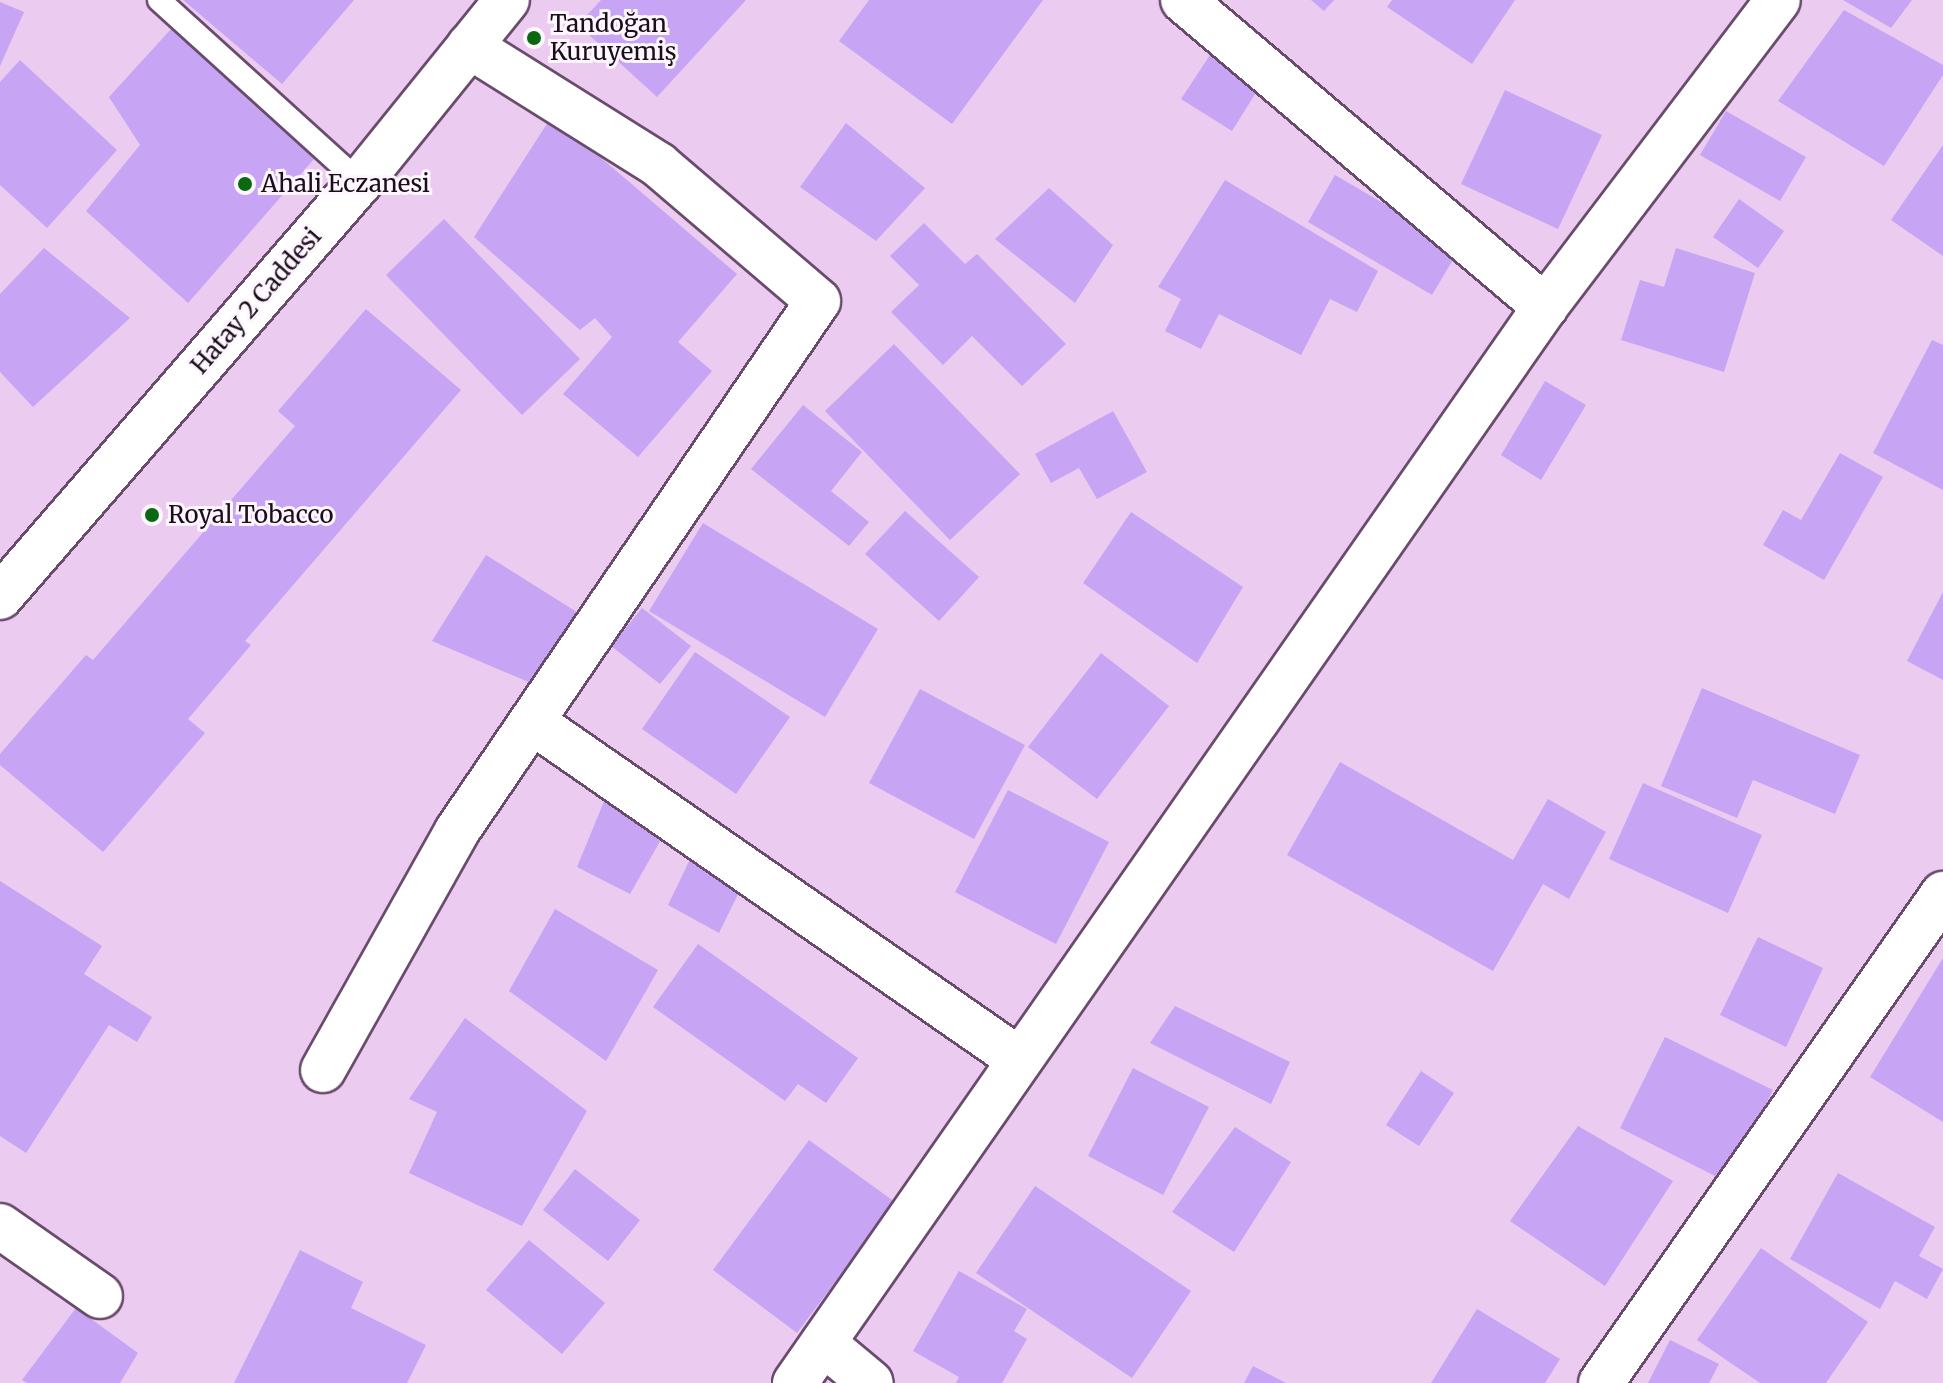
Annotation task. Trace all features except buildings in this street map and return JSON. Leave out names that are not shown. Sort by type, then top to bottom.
[{"type":"street","name":"Hatay 2 Caddesi","points":[[0,597],[360,182],[507,0]]},
{"type":"street","points":[[1183,0],[1545,307]]},
{"type":"street","points":[[795,1383],[1545,307],[1778,0]]},
{"type":"street","points":[[323,1070],[457,831],[534,723],[818,301],[659,165],[469,46]]},
{"type":"street","points":[[534,723],[1020,1060]]},
{"type":"street","points":[[1601,1383],[1943,894]]},
{"type":"street","points":[[0,1226],[100,1296]]},
{"type":"street","points":[[823,1343],[871,1383]]},
{"type":"lane","points":[[159,0],[360,182]]},
{"type":"place","name":"Tandoğan Kuruyemiş","points":[[534,38]]},
{"type":"place","name":"Ahali Eczanesi","points":[[245,184]]},
{"type":"place","name":"Royal Tobacco","points":[[152,515]]}]
